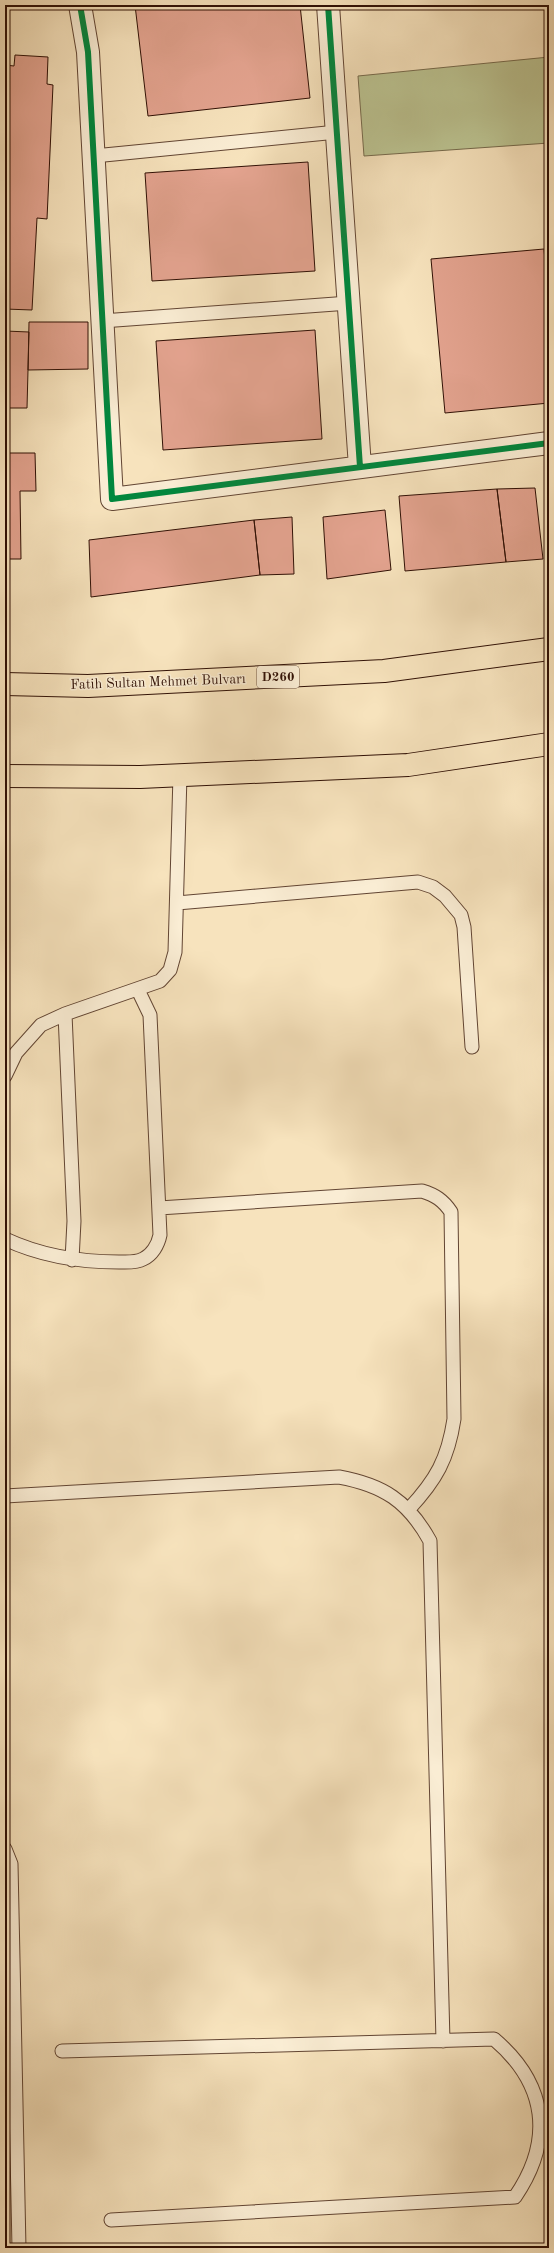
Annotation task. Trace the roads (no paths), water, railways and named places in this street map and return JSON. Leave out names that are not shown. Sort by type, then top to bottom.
[{"type":"highway","name":"Fatih Sultan Mehmet Bulvarı","points":[[5,684],[88,686],[384,671],[549,649]]},
{"type":"highway","points":[[5,776],[180,775],[408,765],[549,744]]},
{"type":"street","points":[[80,5],[88,52],[112,499],[549,443]]},
{"type":"street","points":[[328,5],[360,467]]},
{"type":"lane","points":[[94,156],[337,132]]},
{"type":"lane","points":[[102,321],[349,303]]},
{"type":"lane","points":[[5,1076],[16,1053],[29,1036],[41,1025],[65,1014],[160,982],[170,970],[174,962],[180,775]]},
{"type":"lane","points":[[177,903],[418,882],[433,887],[454,905],[464,927],[472,1047]]},
{"type":"lane","points":[[5,1239],[49,1255],[72,1260],[96,1262],[136,1261],[143,1259],[154,1250],[158,1243],[160,1235],[150,1015],[138,990]]},
{"type":"lane","points":[[65,1014],[74,1221],[72,1260]]},
{"type":"lane","points":[[159,1208],[422,1191],[436,1196],[446,1204],[451,1212],[454,1419],[447,1452],[439,1471],[428,1488],[409,1509]]},
{"type":"lane","points":[[5,1496],[339,1477],[377,1487],[394,1497],[409,1509],[421,1524],[430,1541],[443,2041]]},
{"type":"lane","points":[[5,1849],[11,1864],[19,2248]]},
{"type":"lane","points":[[62,2051],[494,2039],[511,2053],[524,2071],[534,2090],[540,2111],[541,2130],[539,2148],[534,2166],[514,2197],[111,2220]]}]
